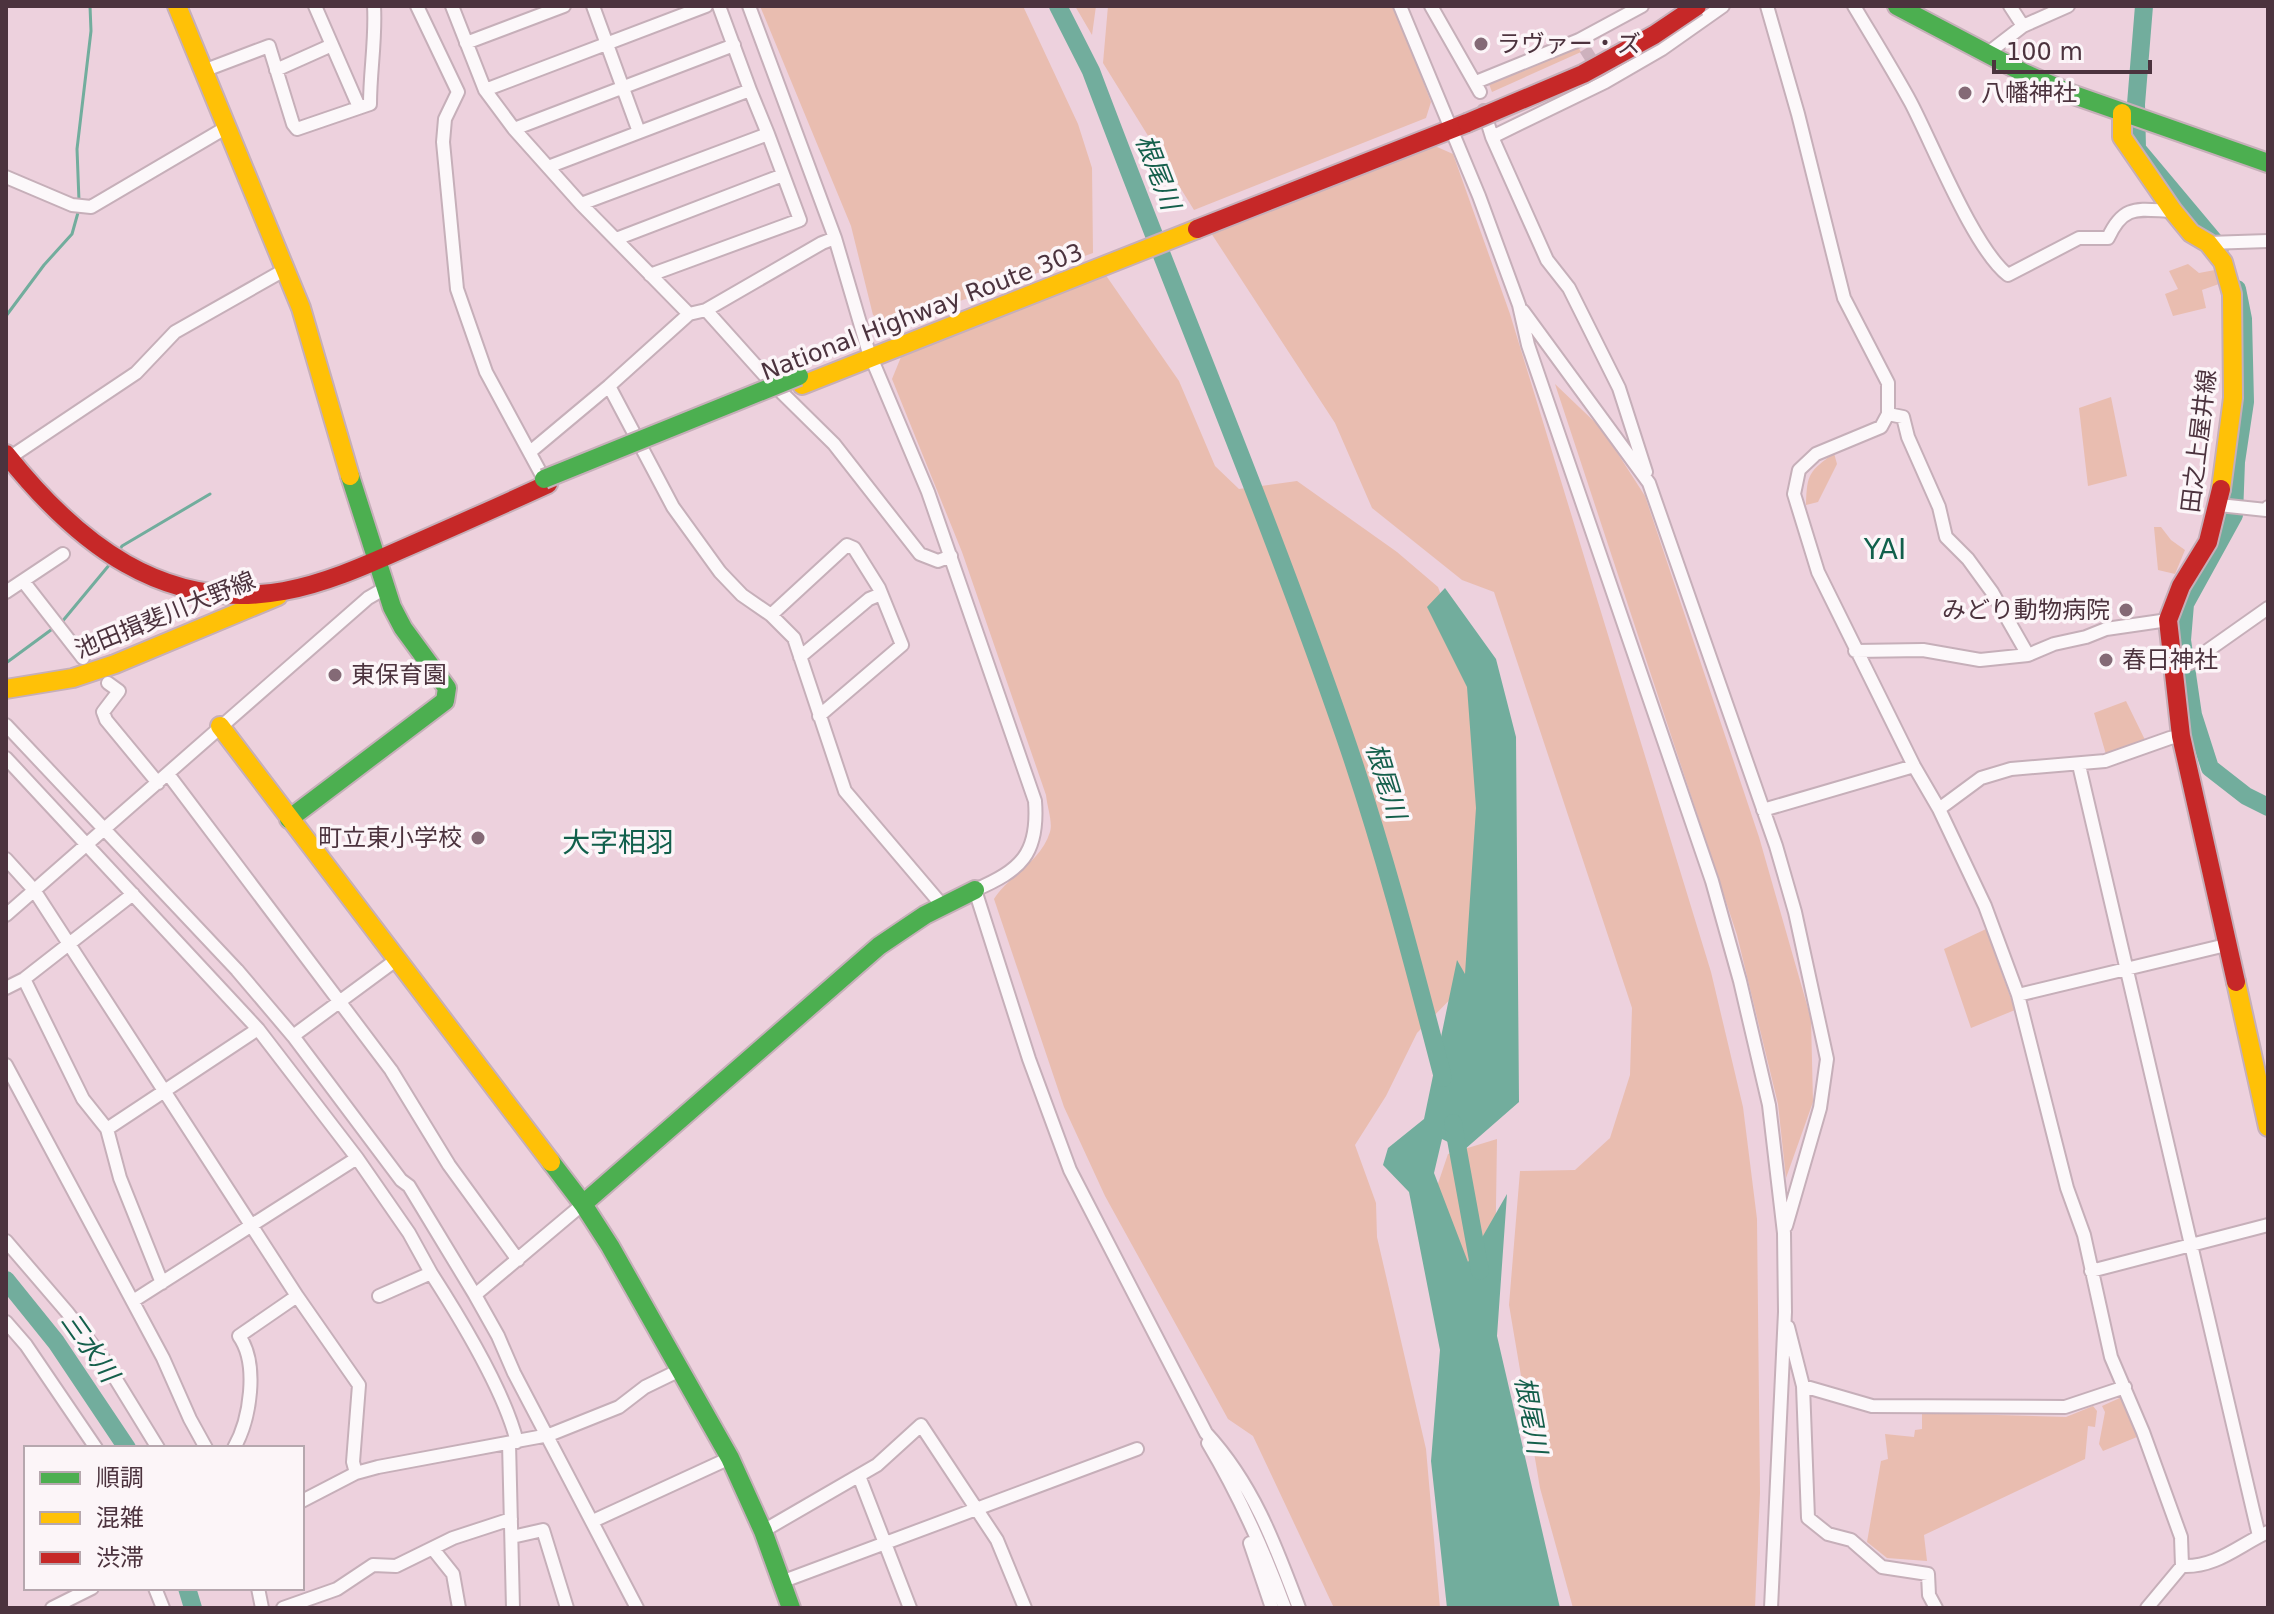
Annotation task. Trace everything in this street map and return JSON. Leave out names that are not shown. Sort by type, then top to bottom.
[{"type":"main road","points":[[177,6],[301,308],[325,397],[392,607],[403,628],[447,688],[445,701],[289,819]]},
{"type":"main road","name":"National Highway Route 303","points":[[1449,125],[1579,66],[1680,6]]},
{"type":"main road","name":"National Highway Route 303","points":[[8,456],[36,494],[69,528],[104,553],[149,575],[176,587],[220,593],[257,595],[294,590],[546,482],[800,380],[1583,74],[1654,35],[1697,6]]},
{"type":"main road","points":[[1897,6],[2024,73],[2122,113],[2265,158]]},
{"type":"main road","name":"田之上屋井線","points":[[2122,113],[2122,137],[2173,211],[2191,233],[2208,243],[2223,262],[2232,294],[2233,398],[2228,507],[2181,586],[2168,620],[2181,736],[2268,1127]]},
{"type":"main road","name":"National Highway Route 303","points":[[149,575],[218,586],[257,585],[292,580],[376,555]]},
{"type":"main road","name":"池田揖斐川大野線","points":[[6,689],[73,678],[115,664],[294,590]]},
{"type":"main road","points":[[220,726],[583,1204],[730,1458],[763,1531],[791,1608]]},
{"type":"main road","points":[[583,1204],[879,946],[941,904],[975,890]]},
{"type":"street","points":[[315,6],[359,107]]},
{"type":"street","points":[[203,71],[269,46],[297,129],[370,104],[370,67],[376,30],[374,6]]},
{"type":"street","points":[[417,6],[458,92],[445,119],[443,142],[457,289],[486,372],[546,482]]},
{"type":"street","points":[[452,6],[485,90],[514,129],[581,204],[689,314]]},
{"type":"street","points":[[466,43],[564,6]]},
{"type":"street","points":[[593,6],[639,132]]},
{"type":"street","points":[[485,90],[706,6]]},
{"type":"street","points":[[650,275],[800,220],[719,6]]},
{"type":"street","points":[[749,6],[835,238],[869,354],[928,492],[1035,801],[1037,824],[1030,847],[1021,862],[1005,877],[975,890],[1033,1072],[1070,1170],[1206,1433],[1228,1457],[1251,1494],[1299,1608]]},
{"type":"street","points":[[1400,6],[1519,305],[1528,345],[1587,519],[1598,542],[1621,621],[1634,649],[1716,895],[1769,1105],[1784,1233],[1785,1312],[1771,1608]]},
{"type":"street","points":[[1431,6],[1478,87],[1582,44],[1642,6]]},
{"type":"street","points":[[1492,137],[1662,49],[1723,6]]},
{"type":"street","points":[[1767,6],[1798,114],[1844,298],[1888,383],[1888,414],[1881,427],[1816,454],[1799,470],[1794,494],[1818,572],[1985,906],[2018,995],[2067,1188],[2084,1235],[2111,1357],[2181,1537],[2182,1566],[2147,1608]]},
{"type":"street","points":[[1854,6],[1911,103],[1980,239],[1999,269],[2008,275],[2079,238],[2108,238],[2123,215],[2130,210],[2173,211]]},
{"type":"street","points":[[2010,6],[2023,26]]},
{"type":"street","points":[[1988,53],[2023,26],[2068,6]]},
{"type":"street","points":[[276,70],[332,45]]},
{"type":"street","points":[[514,129],[734,45]]},
{"type":"street","points":[[548,167],[750,90]]},
{"type":"street","points":[[1483,106],[1492,137],[1547,260],[1569,288],[1619,388],[1795,912],[1827,1059],[1820,1108],[1784,1233]]},
{"type":"street","points":[[6,177],[72,205],[91,207],[227,127]]},
{"type":"street","points":[[581,204],[768,134]]},
{"type":"street","points":[[616,239],[783,175]]},
{"type":"street","points":[[530,452],[689,314],[706,310],[835,238]]},
{"type":"street","points":[[2208,243],[2268,241]]},
{"type":"street","points":[[8,456],[136,373],[175,332],[286,269]]},
{"type":"street","points":[[1519,305],[1649,483]]},
{"type":"street","points":[[706,310],[767,378],[834,444],[920,554],[938,561],[951,556]]},
{"type":"street","points":[[609,386],[673,507],[720,572],[742,595],[771,615],[794,638],[845,791],[941,904]]},
{"type":"street","points":[[1888,414],[1903,417],[1908,437],[1939,507],[1946,537],[1968,559],[1992,592],[2028,655]]},
{"type":"street","points":[[2228,507],[2266,510],[2268,507]]},
{"type":"street","points":[[771,615],[847,545],[854,548],[881,594],[902,645],[819,716]]},
{"type":"street","points":[[6,592],[63,554]]},
{"type":"street","points":[[23,581],[83,658]]},
{"type":"street","points":[[6,915],[368,598],[387,587]]},
{"type":"street","points":[[800,657],[869,599],[881,594]]},
{"type":"street","points":[[2173,667],[2190,663],[2268,608]]},
{"type":"street","points":[[1855,651],[1923,650],[1980,660],[2028,655],[2106,629],[2168,620]]},
{"type":"street","points":[[108,683],[119,691],[103,712],[106,720],[163,778],[340,1002],[391,1070],[449,1165],[518,1260]]},
{"type":"street","points":[[6,725],[237,970],[293,1036],[401,1180],[409,1186],[475,1295],[637,1608]]},
{"type":"street","points":[[1939,809],[1981,778],[2011,769],[2105,761],[2181,736]]},
{"type":"street","points":[[6,758],[258,1029],[357,1158],[409,1233],[449,1300],[504,1403],[513,1442],[513,1608]]},
{"type":"street","points":[[2079,765],[2190,1244],[2264,1534],[2215,1562],[2195,1567],[2182,1566]]},
{"type":"street","points":[[1763,810],[1914,766]]},
{"type":"street","points":[[6,859],[34,890],[297,1296],[359,1385],[353,1462],[356,1473]]},
{"type":"street","points":[[6,988],[24,979],[133,894]]},
{"type":"street","points":[[2018,995],[2226,945]]},
{"type":"street","points":[[293,1036],[396,960]]},
{"type":"street","points":[[24,979],[83,1099],[107,1129],[120,1178],[162,1283]]},
{"type":"street","points":[[107,1129],[258,1029]]},
{"type":"street","points":[[6,1065],[133,1301],[205,1446]]},
{"type":"street","points":[[133,1301],[357,1158]]},
{"type":"street","points":[[475,1295],[583,1204]]},
{"type":"street","points":[[2091,1271],[2268,1225]]},
{"type":"street","points":[[6,1241],[104,1360],[157,1446]]},
{"type":"street","points":[[379,1296],[431,1273]]},
{"type":"street","points":[[235,1446],[249,1411],[249,1359],[239,1336],[297,1296]]},
{"type":"street","points":[[1785,1312],[1803,1386],[1808,1518],[1828,1534],[1851,1540],[1882,1567],[1928,1574],[1929,1595],[1936,1608]]},
{"type":"street","points":[[6,1322],[26,1345],[95,1446]]},
{"type":"street","points":[[304,1500],[356,1473],[549,1435],[619,1407],[645,1387],[680,1370]]},
{"type":"street","points":[[1803,1386],[1872,1406],[2050,1407],[2065,1407],[2125,1387]]},
{"type":"street","points":[[763,1531],[877,1465],[921,1425],[997,1540],[1025,1608]]},
{"type":"street","points":[[1206,1433],[1206,1440],[1250,1525],[1285,1608]]},
{"type":"street","points":[[781,1582],[1137,1449]]},
{"type":"street","points":[[593,1521],[730,1458]]},
{"type":"street","points":[[859,1476],[910,1608]]},
{"type":"street","points":[[283,1608],[337,1589],[373,1565],[396,1566],[453,1538],[511,1519]]},
{"type":"street","points":[[1250,1525],[1247,1533],[1272,1608]]},
{"type":"street","points":[[512,1537],[543,1530],[567,1608]]},
{"type":"street","points":[[433,1549],[453,1574],[459,1608]]},
{"type":"street","points":[[52,1608],[88,1590]]},
{"type":"shaded area","points":[[760,6],[1023,6],[1078,124],[1092,168],[1093,253],[891,326],[873,315],[851,226]]},
{"type":"shaded area","points":[[1075,6],[1096,6],[1092,35]]},
{"type":"shaded area","points":[[1108,6],[1394,6],[1431,102],[1426,118],[1194,210],[1103,63]]},
{"type":"shaded area","points":[[1577,45],[1581,52],[1492,92],[1489,84]]},
{"type":"shaded area","points":[[1435,146],[1453,154],[1510,314],[1711,972],[1743,1107],[1757,1219],[1760,1493],[1755,1608],[1573,1608],[1540,1488],[1509,1305],[1520,1171],[1575,1170],[1610,1138],[1630,1075],[1632,1008],[1494,592],[1462,580],[1372,508],[1335,423],[1211,233]]},
{"type":"shaded area","points":[[2188,264],[2199,273],[2215,270],[2219,284],[2202,290],[2206,308],[2173,316],[2165,294],[2178,289],[2169,271]]},
{"type":"shaded area","points":[[1105,274],[1179,381],[1215,466],[1239,489],[1297,481],[1397,552],[1438,587],[1482,705],[1483,966],[1417,1033],[1386,1096],[1355,1145],[1376,1203],[1377,1237],[1426,1449],[1440,1608],[1334,1608],[1253,1436],[1228,1419],[1105,1196],[1064,1107],[994,899],[1045,843],[1051,828],[1046,795],[962,552],[892,379],[901,357]]},
{"type":"shaded area","points":[[1555,384],[1602,429],[1645,496],[1759,837],[1811,1019],[1813,1102],[1786,1178],[1778,1104],[1737,935]]},
{"type":"shaded area","points":[[2111,397],[2127,476],[2088,486],[2079,408]]},
{"type":"shaded area","points":[[1834,453],[1837,464],[1818,502],[1806,505],[1811,474]]},
{"type":"shaded area","points":[[2154,527],[2161,527],[2171,540],[2185,550],[2175,574],[2158,570]]},
{"type":"shaded area","points":[[1445,588],[1496,659],[1516,737],[1519,1102],[1464,1150],[1442,1139],[1434,1173],[1468,1262],[1507,1194],[1497,1336],[1560,1608],[1447,1608],[1431,1461],[1440,1350],[1409,1192],[1383,1165],[1388,1148],[1424,1119],[1457,960],[1465,974],[1476,808],[1467,687],[1427,607]]},
{"type":"shaded area","points":[[2126,701],[2147,744],[2107,758],[2094,713]]},
{"type":"shaded area","points":[[1986,929],[2015,1010],[1971,1028],[1944,949]]},
{"type":"shaded area","points":[[1497,1139],[1495,1272],[1463,1372],[1423,1228],[1448,1154]]},
{"type":"shaded area","points":[[2122,1397],[2137,1437],[2103,1451],[2099,1444],[2105,1412],[2102,1406]]},
{"type":"shaded area","points":[[2093,1406],[2097,1411],[2095,1427],[2088,1426],[2085,1459],[1924,1535],[1927,1561],[1887,1558],[1867,1542],[1881,1461],[1888,1459],[1885,1434],[1914,1437],[1915,1430],[1922,1429],[1922,1413],[2066,1417]]},
{"type":"waterway","points":[[79,201],[77,149],[91,31],[90,6]]},
{"type":"waterway","name":"根尾川","points":[[1058,6],[1091,71],[1252,485],[1344,734],[1372,819],[1443,1078]]},
{"type":"waterway","points":[[2144,6],[2136,104],[2137,149],[2220,248]]},
{"type":"waterway","points":[[6,316],[72,234],[79,209]]},
{"type":"waterway","points":[[2237,289],[2243,319],[2245,402],[2236,462],[2234,515],[2185,604],[2182,640],[2193,715],[2210,768],[2246,796],[2268,807]]},
{"type":"waterway","points":[[119,551],[122,546],[210,494]]},
{"type":"waterway","points":[[61,623],[110,564]]},
{"type":"waterway","points":[[6,663],[55,627]]},
{"type":"waterway","name":"根尾川","points":[[1453,1123],[1480,1271]]},
{"type":"waterway","name":"三水川","points":[[6,1280],[56,1342],[126,1446]]},
{"type":"waterway","name":"三水川","points":[[188,1590],[193,1608]]},
{"type":"tunnel","points":[[1585,49],[1598,70]]},
{"type":"traffic: fast","points":[[1897,6],[2024,73],[2074,95],[2268,163]]},
{"type":"traffic: fast","points":[[544,479],[799,376]]},
{"type":"traffic: fast","points":[[289,819],[445,701],[447,688],[403,628],[392,607],[350,476]]},
{"type":"traffic: fast","points":[[583,1204],[879,946],[925,915],[975,890]]},
{"type":"traffic: fast","points":[[551,1162],[610,1246],[730,1458],[763,1531],[791,1608]]},
{"type":"traffic: slow","points":[[177,6],[301,308],[350,476]]},
{"type":"traffic: slow","points":[[2122,113],[2122,137],[2173,211],[2191,233],[2208,243],[2223,262],[2232,294],[2233,398],[2221,489]]},
{"type":"traffic: slow","points":[[802,385],[1197,229]]},
{"type":"traffic: slow","points":[[6,689],[73,678],[115,664],[278,596]]},
{"type":"traffic: slow","points":[[220,726],[551,1162]]},
{"type":"traffic: slow","points":[[2236,982],[2268,1127]]},
{"type":"traffic: jam","points":[[1467,123],[1583,74],[1654,35],[1697,6]]},
{"type":"traffic: jam","points":[[1197,229],[1467,123]]},
{"type":"traffic: jam","points":[[6,454],[62,516],[126,564],[161,581],[199,591],[240,595],[284,591],[342,574],[548,484]]},
{"type":"traffic: jam","points":[[2221,489],[2208,542],[2181,586],[2168,620],[2181,736],[2236,982]]},
{"type":"place","name":"ラヴァー・ズ","points":[[1481,44]]},
{"type":"place","name":"八幡神社","points":[[1965,93]]},
{"type":"place","name":"みどり動物病院","points":[[2126,610]]},
{"type":"place","name":"春日神社","points":[[2106,660]]},
{"type":"place","name":"東保育園","points":[[335,675]]},
{"type":"place","name":"町立東小学校","points":[[478,838]]},
{"type":"district","name":"YAI","points":[[1885,549]]},
{"type":"district","name":"大字相羽","points":[[618,842]]}]
